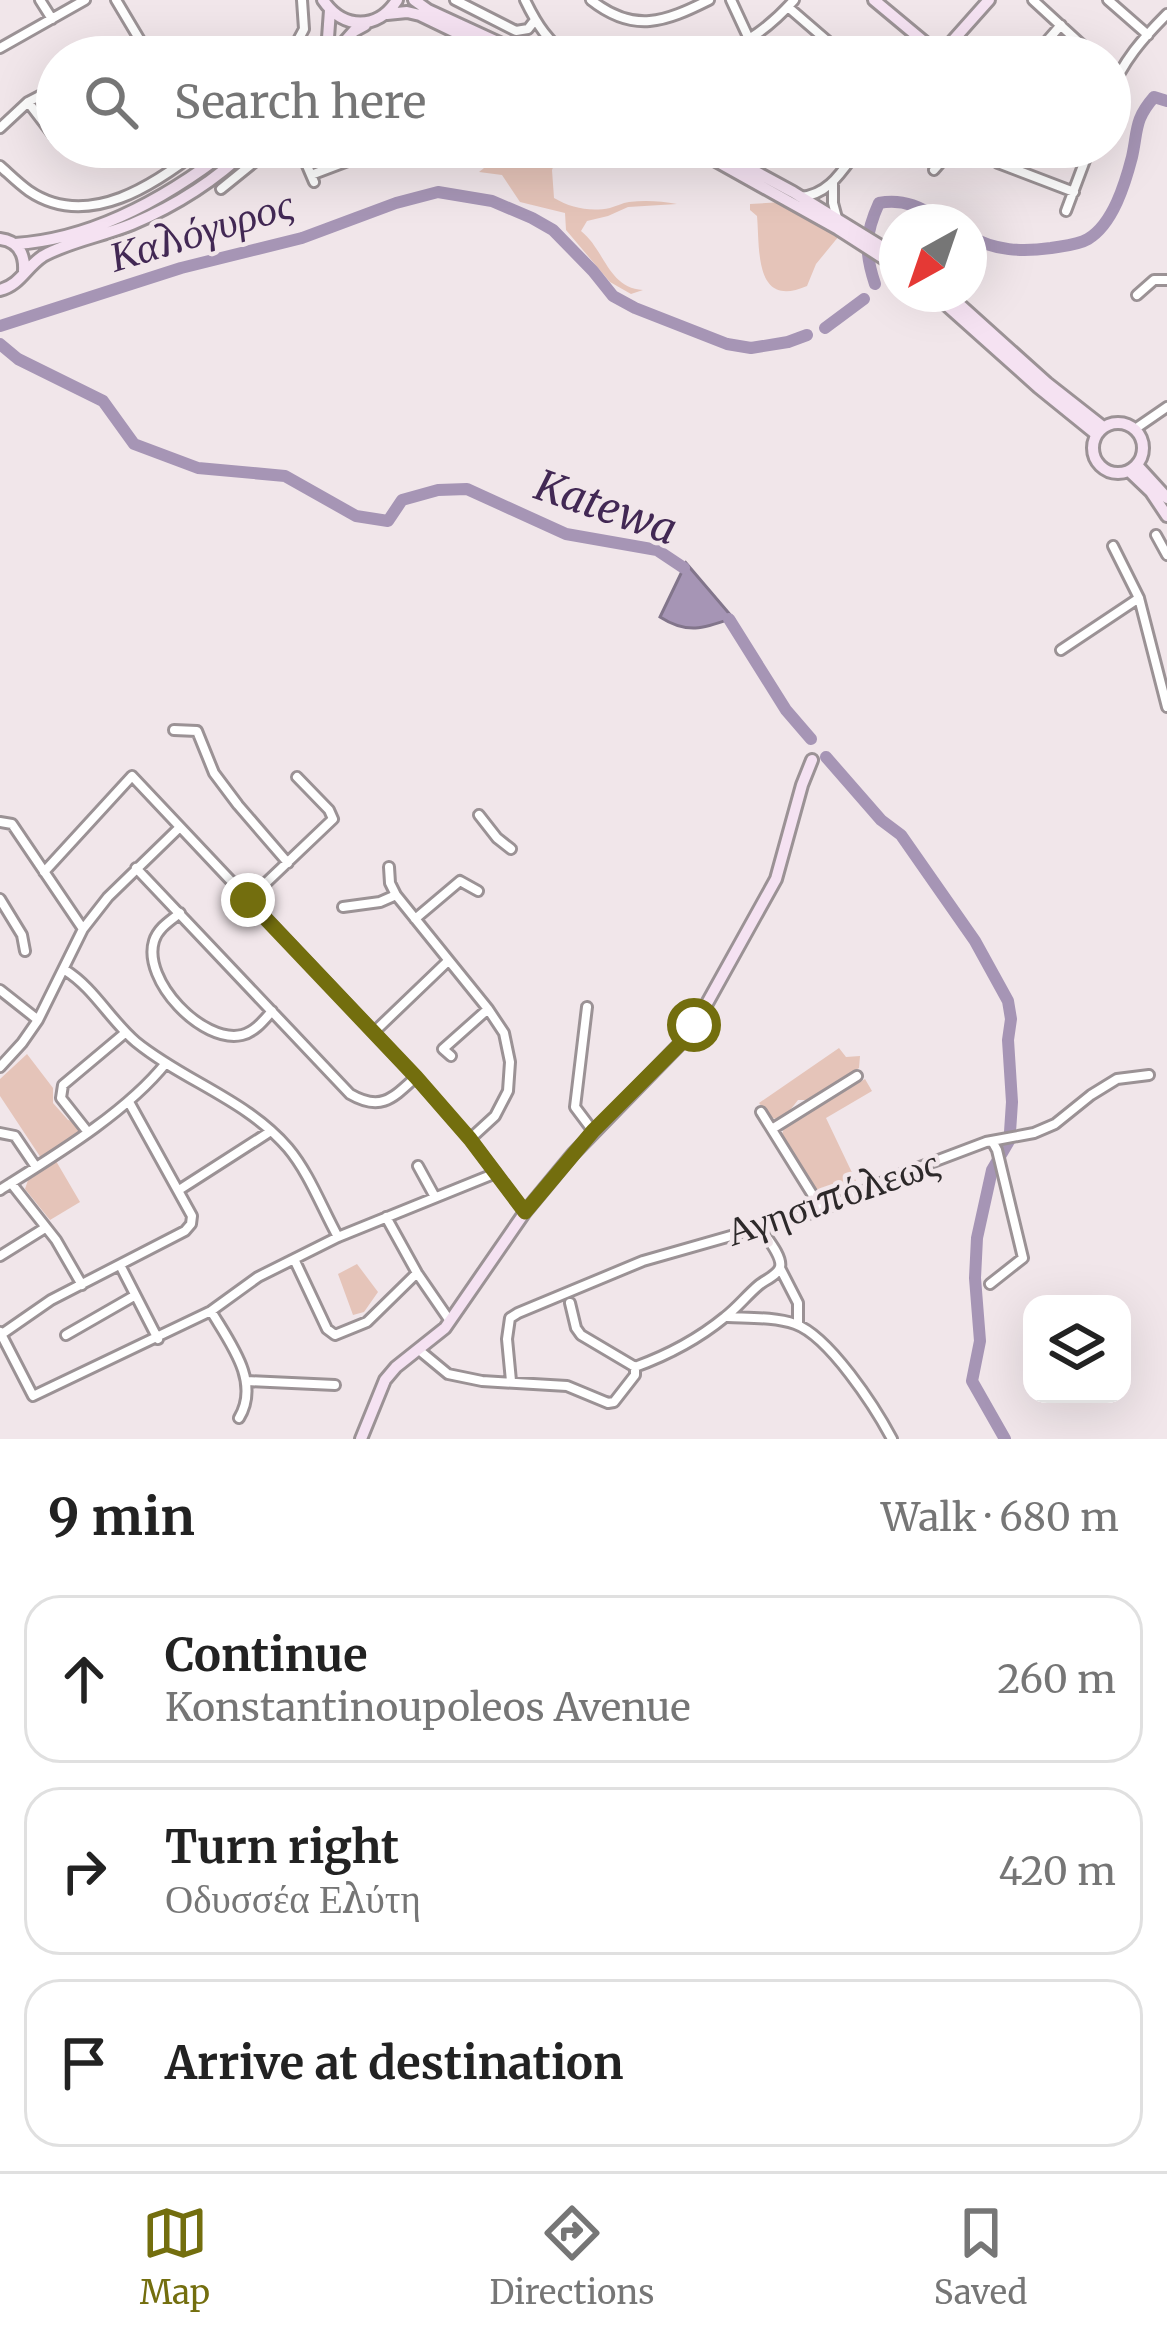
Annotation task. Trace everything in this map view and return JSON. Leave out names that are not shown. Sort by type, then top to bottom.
[{"type":"main road","points":[[387,14],[397,0]]},
{"type":"main road","points":[[415,0],[427,14],[468,36]]},
{"type":"main road","points":[[874,0],[916,36]]},
{"type":"main road","points":[[956,36],[988,0]]},
{"type":"main road","points":[[326,5],[341,19],[368,23]]},
{"type":"main road","points":[[326,5],[328,36]]},
{"type":"main road","points":[[350,36],[387,14],[407,12],[427,14],[480,36]]},
{"type":"main road","points":[[0,239],[16,244],[52,239],[130,212],[203,168]]},
{"type":"main road","points":[[24,271],[59,249],[169,206],[225,168]]},
{"type":"main road","points":[[725,168],[838,224]]},
{"type":"main road","points":[[749,168],[879,249]]},
{"type":"main road","points":[[0,290],[20,280],[24,271],[25,261],[16,244]]},
{"type":"main road","points":[[954,312],[1038,387],[1100,431]]},
{"type":"main road","points":[[968,312],[1100,431]]},
{"type":"main road","points":[[1118,422],[1135,429],[1143,445],[1141,459],[1133,468],[1113,473],[1099,465],[1093,450],[1100,431],[1118,422]]},
{"type":"main road","points":[[1133,468],[1167,498]]},
{"type":"main road","points":[[1133,468],[1167,516]]},
{"type":"main road","points":[[361,1439],[396,1367],[450,1321],[525,1212],[593,1131],[694,1025],[776,879],[812,760]]},
{"type":"street","points":[[40,0],[52,19]]},
{"type":"street","points":[[0,48],[85,0]]},
{"type":"street","points":[[116,0],[137,36]]},
{"type":"street","points":[[300,36],[302,0]]},
{"type":"street","points":[[455,0],[515,31],[529,29],[535,20]]},
{"type":"street","points":[[525,0],[547,36]]},
{"type":"street","points":[[591,0],[633,22],[675,17],[709,0]]},
{"type":"street","points":[[730,0],[748,36]]},
{"type":"street","points":[[1033,0],[1071,36]]},
{"type":"street","points":[[1108,0],[1148,35]]},
{"type":"street","points":[[757,36],[791,3],[824,36]]},
{"type":"street","points":[[1131,54],[1167,14]]},
{"type":"street","points":[[1051,36],[1060,26]]},
{"type":"street","points":[[0,128],[36,98]]},
{"type":"street","points":[[28,102],[36,112]]},
{"type":"street","points":[[0,166],[30,192],[52,202],[89,206],[113,202],[174,168]]},
{"type":"street","points":[[221,189],[247,168]]},
{"type":"street","points":[[307,168],[312,178],[336,168]]},
{"type":"street","points":[[800,196],[824,192],[844,168]]},
{"type":"street","points":[[1011,168],[1074,192]]},
{"type":"street","points":[[1066,211],[1083,168]]},
{"type":"street","points":[[833,182],[838,224]]},
{"type":"street","points":[[1137,295],[1154,280],[1167,280]]},
{"type":"street","points":[[1135,429],[1167,407]]},
{"type":"street","points":[[1156,535],[1167,555]]},
{"type":"street","points":[[1113,546],[1162,659],[1167,707]]},
{"type":"street","points":[[1061,650],[1139,598]]},
{"type":"street","points":[[174,730],[197,730],[214,773],[288,862]]},
{"type":"street","points":[[44,872],[133,776],[416,1077],[525,1212]]},
{"type":"street","points":[[248,900],[333,818],[297,777]]},
{"type":"street","points":[[479,815],[512,849]]},
{"type":"street","points":[[0,822],[13,824],[83,929]]},
{"type":"street","points":[[0,1067],[38,1020],[83,929],[108,897],[180,827]]},
{"type":"street","points":[[388,867],[396,895],[504,1033],[510,1076],[503,1106],[470,1139]]},
{"type":"street","points":[[136,868],[350,1094],[363,1102],[388,1100],[416,1077]]},
{"type":"street","points":[[415,919],[460,880],[478,891]]},
{"type":"street","points":[[343,907],[356,900],[380,902],[396,895]]},
{"type":"street","points":[[0,899],[22,935],[25,951]]},
{"type":"street","points":[[180,913],[158,932],[152,948],[156,972],[187,1016],[224,1035],[242,1036],[272,1011]]},
{"type":"street","points":[[374,1032],[448,961]]},
{"type":"street","points":[[65,970],[83,982],[125,1033],[271,1131],[298,1161],[338,1237]]},
{"type":"street","points":[[1,996],[38,1020]]},
{"type":"street","points":[[587,1007],[575,1107],[593,1131]]},
{"type":"street","points":[[451,1056],[443,1049],[488,1009]]},
{"type":"street","points":[[87,1131],[63,1102],[63,1085],[125,1033]]},
{"type":"street","points":[[0,1190],[128,1102],[166,1063]]},
{"type":"street","name":"Αγησιπόλεως","points":[[511,1381],[510,1318],[643,1261],[822,1210],[896,1176],[992,1141],[1034,1133],[1118,1079],[1149,1075]]},
{"type":"street","points":[[772,1130],[857,1076]]},
{"type":"street","points":[[128,1102],[179,1190],[192,1216],[190,1224],[185,1231],[51,1300],[1,1333],[33,1396],[212,1311],[258,1277],[338,1237],[496,1173]]},
{"type":"street","points":[[761,1112],[822,1210]]},
{"type":"street","points":[[179,1190],[271,1131]]},
{"type":"street","points":[[0,1133],[15,1136],[36,1167]]},
{"type":"street","points":[[990,1283],[1024,1258],[992,1141]]},
{"type":"street","points":[[418,1166],[435,1197]]},
{"type":"street","points":[[11,1183],[56,1240],[82,1285]]},
{"type":"street","points":[[386,1217],[450,1321]]},
{"type":"street","points":[[759,1226],[799,1303],[798,1324]]},
{"type":"street","points":[[0,1256],[45,1228]]},
{"type":"street","points":[[294,1259],[327,1329],[335,1335],[367,1322],[417,1273]]},
{"type":"street","points":[[120,1265],[158,1339]]},
{"type":"street","points":[[635,1367],[676,1351],[726,1316],[780,1268]]},
{"type":"street","points":[[66,1334],[134,1296]]},
{"type":"street","points":[[570,1303],[581,1335],[635,1367]]},
{"type":"street","points":[[212,1311],[247,1381],[247,1405],[239,1418]]},
{"type":"street","points":[[726,1316],[798,1324],[820,1339],[870,1399],[892,1439]]},
{"type":"street","points":[[419,1350],[448,1374],[567,1386],[608,1403],[614,1402],[635,1367]]},
{"type":"street","points":[[247,1381],[335,1385]]},
{"type":"shaded area","points":[[484,168],[553,168],[554,198],[574,207],[603,209],[641,201],[677,204],[628,207],[587,221],[581,231],[622,283],[643,290],[631,294],[610,282],[566,230],[565,213],[520,202],[502,175],[479,172]]},
{"type":"shaded area","points":[[782,202],[839,236],[816,264],[807,286],[790,291],[777,290],[763,272],[757,216],[750,210],[750,204]]},
{"type":"shaded area","points":[[686,563],[733,618],[696,628],[660,617]]},
{"type":"shaded area","points":[[839,1048],[846,1057],[860,1056],[859,1068],[806,1100],[798,1100],[787,1114],[771,1118],[759,1103]]},
{"type":"shaded area","points":[[27,1054],[53,1088],[53,1103],[68,1120],[77,1122],[80,1133],[41,1158],[0,1096],[0,1079]]},
{"type":"shaded area","points":[[865,1079],[872,1091],[826,1118],[856,1181],[831,1199],[819,1195],[782,1134],[784,1128]]},
{"type":"shaded area","points":[[56,1161],[80,1202],[50,1220],[25,1189],[28,1180]]},
{"type":"shaded area","points":[[357,1264],[378,1292],[364,1312],[353,1315],[338,1274]]},
{"type":"waterway","name":"Καλόγυρος","points":[[1131,159],[1143,112],[1154,97],[1167,101]]},
{"type":"waterway","name":"Καλόγυρος","points":[[987,244],[1040,249],[1088,239],[1117,202],[1129,168]]},
{"type":"waterway","name":"Καλόγυρος","points":[[0,326],[181,268],[302,238],[438,192],[492,201],[532,218],[553,230],[613,296],[727,344],[751,348],[807,335]]},
{"type":"waterway","name":"Καλόγυρος","points":[[875,284],[868,243],[879,203],[909,204]]},
{"type":"waterway","name":"Καλόγυρος","points":[[825,328],[864,299]]},
{"type":"waterway","name":"Katewa","points":[[0,344],[18,359],[103,401],[134,444],[198,468],[285,476],[356,516],[388,521],[402,500],[438,490],[467,489],[566,534],[657,550],[684,568]]},
{"type":"waterway","name":"Katewa","points":[[729,619],[786,710],[811,739]]},
{"type":"waterway","name":"Katewa","points":[[826,757],[881,820],[901,835],[975,941],[1008,1001],[1010,1132]]},
{"type":"waterway","name":"Katewa","points":[[1005,1439],[972,1381],[980,1341],[977,1238],[992,1170],[1009,1141]]},
{"type":"route","points":[[248,900],[416,1077],[525,1212],[593,1131],[694,1025]]}]
